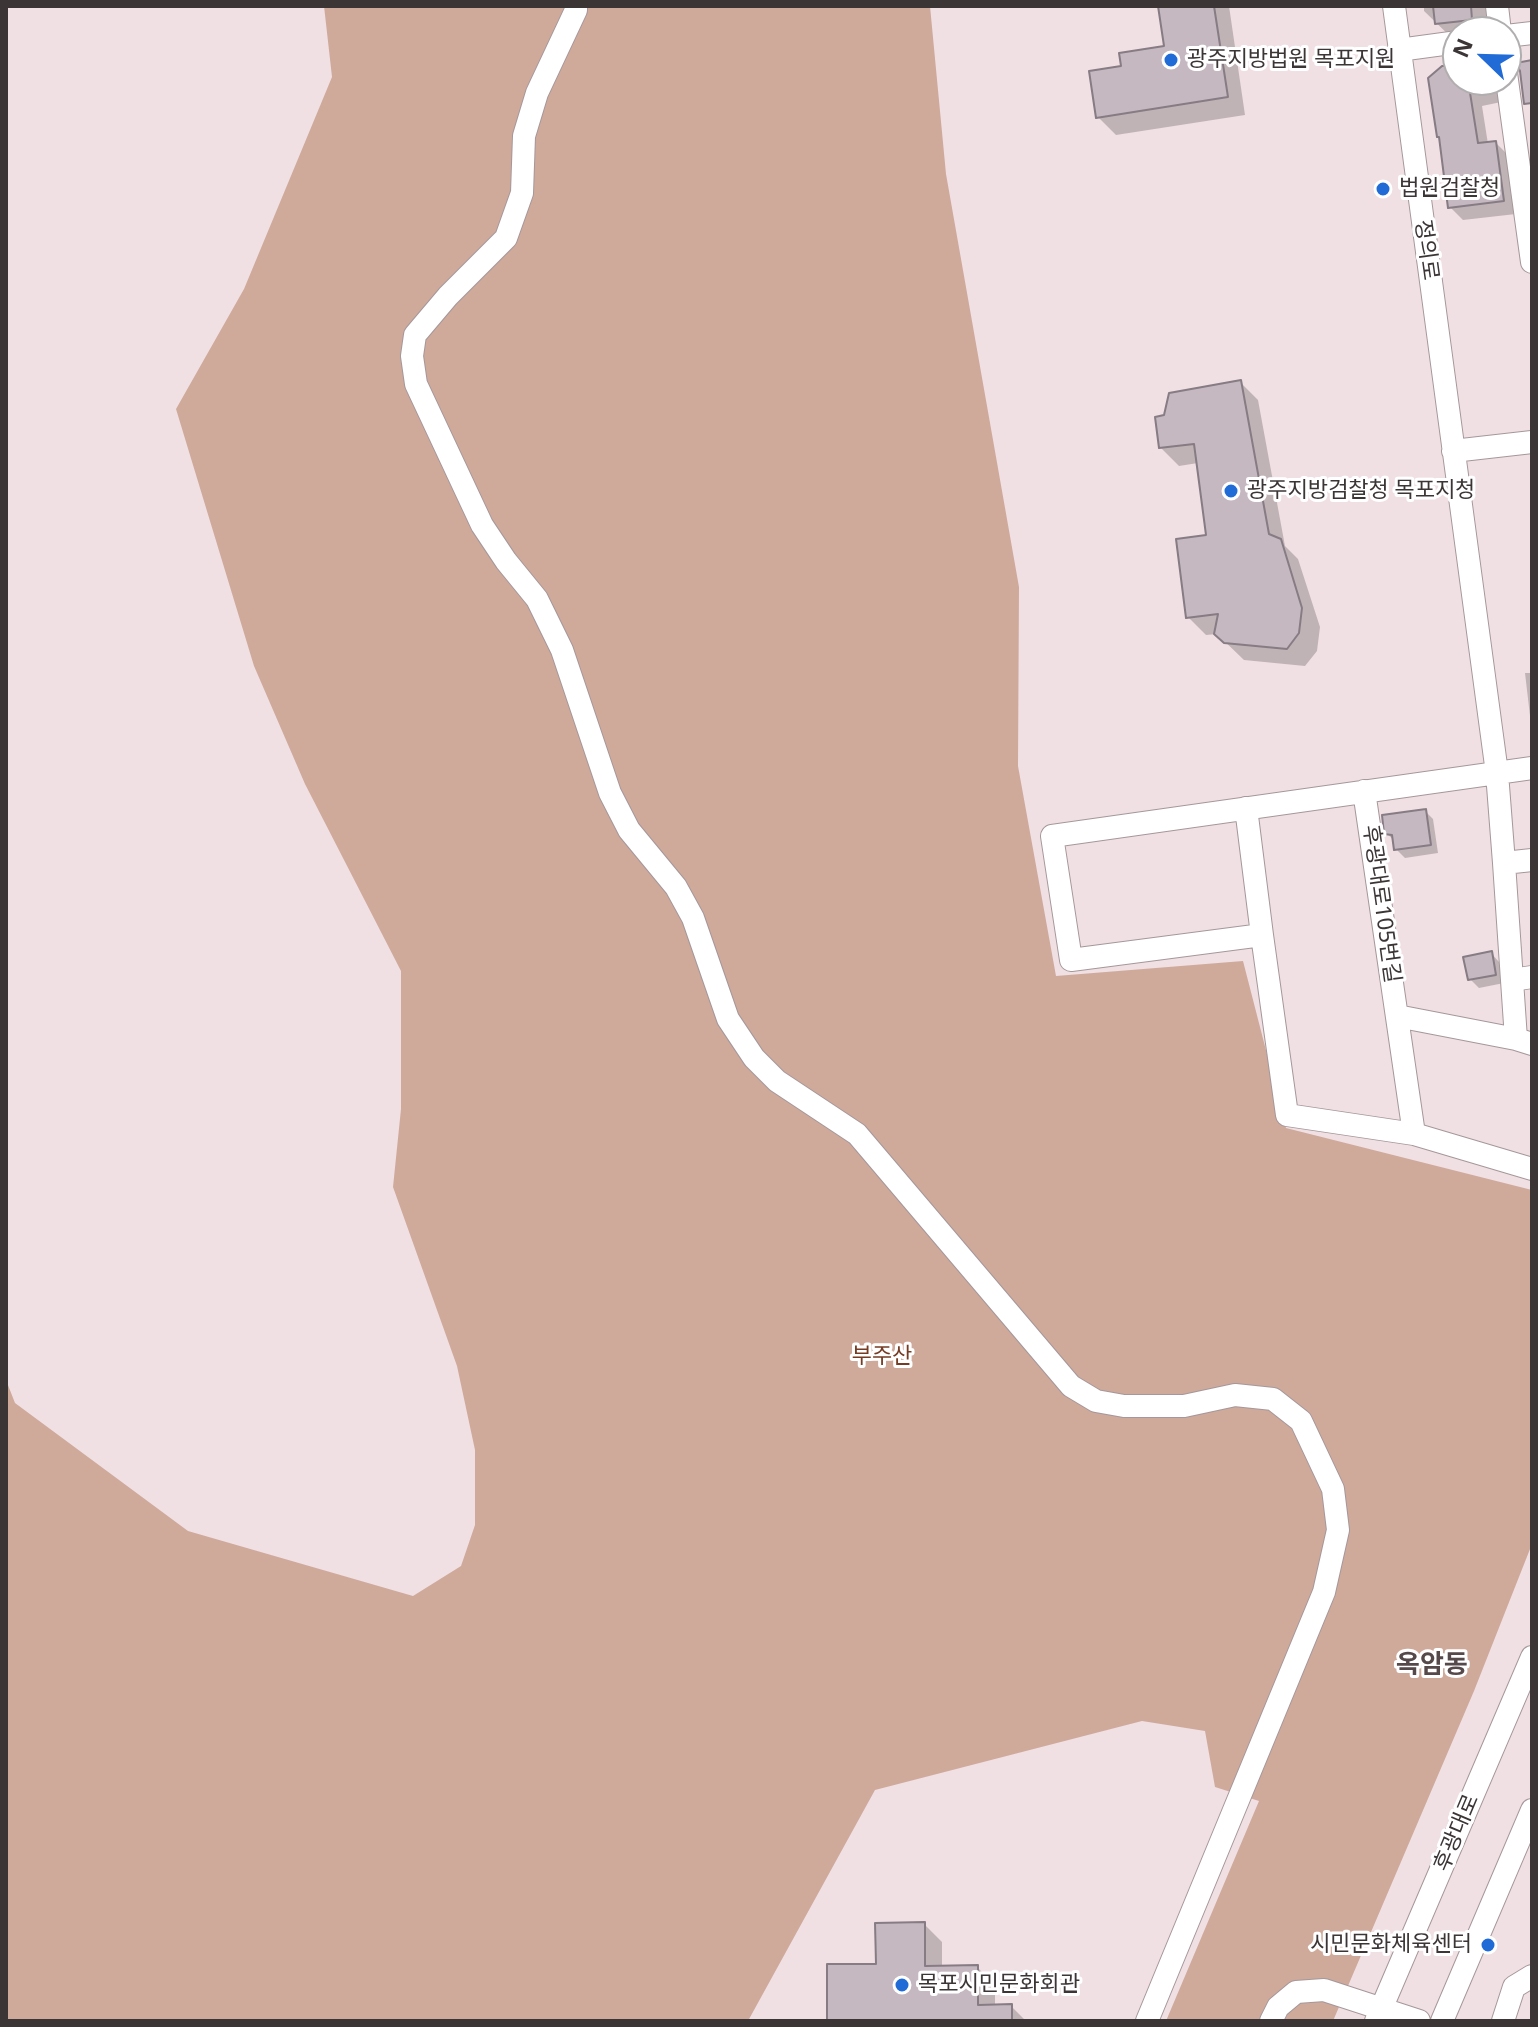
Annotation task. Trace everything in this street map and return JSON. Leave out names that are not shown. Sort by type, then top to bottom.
[{"type":"street","points":[[576,6],[537,93],[524,136],[522,193],[506,238],[448,296],[415,335],[412,356],[416,384],[482,525],[537,599],[562,650],[610,793],[629,830],[676,887],[693,918],[728,1019],[754,1058],[777,1081],[857,1134],[1071,1386],[1096,1401],[1124,1406],[1184,1406],[1235,1395],[1273,1399],[1301,1421],[1333,1489],[1338,1530],[1324,1592],[1147,2021]]},
{"type":"street","name":"정의로","points":[[1394,6],[1497,773]]},
{"type":"street","points":[[1399,50],[1442,44]]},
{"type":"street","points":[[1509,96],[1532,262]]},
{"type":"street","points":[[1453,451],[1532,442]]},
{"type":"street","points":[[1262,935],[1071,960],[1052,836],[1532,768]]},
{"type":"street","points":[[1397,1016],[1524,1041],[1522,978],[1504,863],[1497,773]]},
{"type":"street","name":"후광대로105번길","points":[[1364,791],[1414,1134]]},
{"type":"street","points":[[1246,808],[1287,1115],[1414,1134],[1532,1169]]},
{"type":"street","points":[[1504,863],[1532,860]]},
{"type":"street","name":"후광대로","points":[[1379,2017],[1532,1657]]},
{"type":"street","points":[[1442,2021],[1532,1810]]},
{"type":"street","points":[[1503,2021],[1514,1987],[1532,1976]]},
{"type":"street","points":[[1271,2021],[1278,2007],[1296,1992],[1324,1990],[1379,2017],[1415,2020]]},
{"type":"green space","name":"부주산","points":[[324,6],[930,6],[946,174],[1019,587],[1018,766],[1056,976],[1243,961],[1286,1128],[1532,1190],[1532,1544],[1474,1691],[1333,2021],[1166,2021],[1259,1801],[1215,1787],[1205,1731],[1142,1721],[875,1790],[748,2021],[6,2021],[6,1380],[15,1403],[188,1531],[413,1596],[461,1566],[475,1525],[475,1450],[457,1366],[393,1187],[401,1109],[401,971],[305,784],[254,666],[176,409],[244,289],[332,77]]},
{"type":"building","name":"광주지방법원 목포지원","points":[[1158,6],[1214,6],[1228,97],[1096,118],[1089,71],[1121,66],[1119,53],[1164,46]]},
{"type":"building","points":[[1433,6],[1471,6],[1472,16],[1442,16],[1442,23],[1435,24]]},
{"type":"building","points":[[1532,60],[1532,103],[1524,104],[1522,62]]},
{"type":"building","points":[[1442,66],[1442,96],[1471,96],[1478,143],[1496,141],[1504,201],[1448,208],[1428,78]]},
{"type":"building","name":"광주지방검찰청 목포지청","points":[[1241,380],[1269,534],[1281,539],[1302,608],[1299,633],[1287,649],[1224,643],[1214,634],[1218,614],[1186,618],[1176,539],[1206,535],[1194,444],[1159,448],[1155,417],[1164,415],[1169,393]]},
{"type":"building","points":[[1426,809],[1431,845],[1394,850],[1392,835],[1384,834],[1382,815]]},
{"type":"building","points":[[1492,951],[1496,975],[1468,980],[1463,957]]},
{"type":"building","name":"목포시민문화회관","points":[[925,1922],[925,1966],[978,1965],[978,2005],[1012,2004],[1012,2021],[827,2021],[827,1964],[876,1964],[875,1923]]},
{"type":"place","name":"광주지방법원 목포지원","points":[[1171,60]]},
{"type":"place","name":"법원검찰청","points":[[1383,189]]},
{"type":"place","name":"광주지방검찰청 목포지청","points":[[1231,491]]},
{"type":"place","name":"시민문화체육센터","points":[[1488,1945]]},
{"type":"place","name":"목포시민문화회관","points":[[902,1985]]},
{"type":"district","name":"옥암동","points":[[1432,1666]]}]
